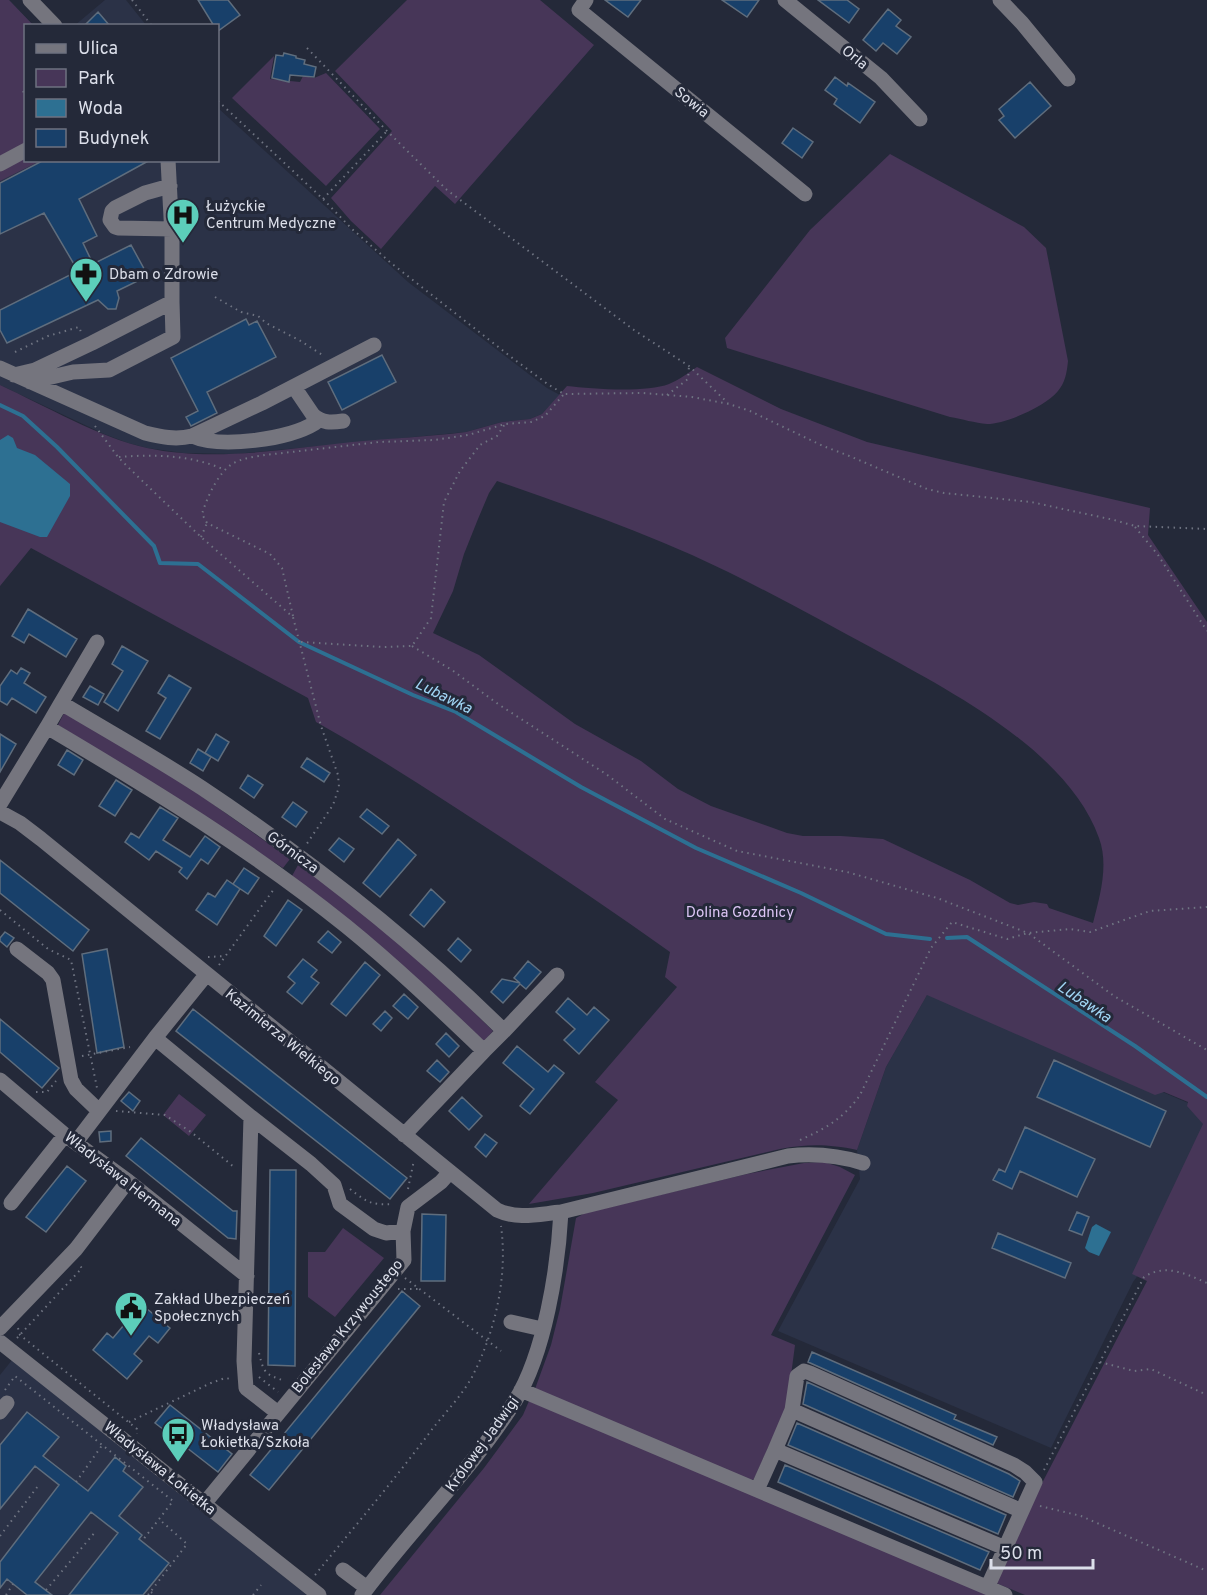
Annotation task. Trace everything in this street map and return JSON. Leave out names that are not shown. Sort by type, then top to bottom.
[{"type":"street","points":[[30,0],[53,24]]},
{"type":"street","name":"Orla","points":[[784,0],[881,78],[920,119]]},
{"type":"street","points":[[1000,0],[1022,22],[1068,79]]},
{"type":"street","name":"Sowia","points":[[583,5],[805,194]]},
{"type":"street","points":[[0,164],[24,151]]},
{"type":"street","points":[[30,382],[73,372],[104,371],[114,368],[173,337],[172,229],[168,162]]},
{"type":"street","points":[[170,186],[145,193],[115,208],[110,220],[118,228],[172,229]]},
{"type":"street","points":[[14,375],[35,370],[172,302]]},
{"type":"street","points":[[87,345],[89,372]]},
{"type":"street","points":[[0,368],[145,433],[176,438],[192,436],[374,345]]},
{"type":"street","points":[[192,436],[222,442],[304,430],[315,423],[294,387]]},
{"type":"street","points":[[313,416],[322,422],[343,421]]},
{"type":"street","points":[[0,804],[97,642]]},
{"type":"street","name":"Górnicza","points":[[61,703],[201,787],[299,855],[400,937],[504,1031]]},
{"type":"street","name":"Górnicza","points":[[47,727],[151,788],[282,877],[346,926],[484,1051]]},
{"type":"street","name":"Kazimierza Wielkiego","points":[[0,812],[20,823],[212,971],[449,1173],[500,1212],[521,1217],[561,1212],[788,1156],[822,1154],[863,1163]]},
{"type":"street","points":[[282,877],[299,855]]},
{"type":"street","points":[[17,949],[48,973],[53,980],[71,1080],[76,1089],[101,1109]]},
{"type":"street","points":[[11,1203],[101,1109],[155,1038],[212,971]]},
{"type":"street","points":[[404,1135],[556,975]]},
{"type":"street","points":[[155,1038],[311,1164],[334,1185],[340,1204],[374,1229],[386,1233],[404,1231]]},
{"type":"street","name":"Władysława Hermana","points":[[0,1080],[247,1276]]},
{"type":"street","points":[[251,1117],[244,1361],[246,1388],[278,1413]]},
{"type":"street","points":[[408,1207],[441,1182],[449,1173]]},
{"type":"street","points":[[0,1328],[76,1249],[128,1181]]},
{"type":"street","name":"Bolesława Krzywoustego","points":[[204,1504],[404,1260],[404,1231],[408,1207]]},
{"type":"street","name":"Królowej Jadwigi","points":[[365,1592],[467,1467],[515,1401],[533,1361],[542,1329],[554,1275],[561,1212]]},
{"type":"street","points":[[511,1322],[542,1329]]},
{"type":"street","name":"Władysława Łokietka","points":[[7,1342],[319,1595]]},
{"type":"street","points":[[757,1490],[792,1410],[797,1376],[804,1371],[810,1373],[1014,1465],[1035,1482],[988,1586]]},
{"type":"street","points":[[520,1390],[1005,1595]]},
{"type":"street","points":[[792,1410],[1024,1506]]},
{"type":"street","points":[[775,1450],[1005,1548]]},
{"type":"street","points":[[343,1570],[365,1592]]},
{"type":"path","points":[[132,0],[150,24]]},
{"type":"path","points":[[307,48],[447,190],[634,330],[689,366],[729,404]]},
{"type":"path","points":[[219,102],[352,229],[392,263],[549,386],[564,394],[644,393],[729,404],[750,411],[823,446],[927,489],[944,493],[1031,502],[1135,526],[1207,529]]},
{"type":"path","points":[[323,199],[387,131]]},
{"type":"path","points":[[215,297],[241,312],[258,316],[266,323],[316,350],[336,365]]},
{"type":"path","points":[[15,352],[48,336],[80,327],[87,345]]},
{"type":"path","points":[[667,395],[688,379],[689,366]]},
{"type":"path","points":[[299,855],[333,805],[339,787],[338,775],[321,726],[282,568],[270,554],[207,523],[202,514],[206,502],[225,470],[246,458],[379,442],[434,440],[468,435],[504,424],[531,422],[545,416],[564,394]]},
{"type":"path","points":[[412,646],[431,618],[444,502],[460,471],[480,445],[497,436],[504,424]]},
{"type":"path","points":[[94,425],[118,457],[201,537],[293,616]]},
{"type":"path","points":[[118,457],[145,455],[194,459],[206,461],[225,470]]},
{"type":"path","points":[[201,537],[207,523]]},
{"type":"path","points":[[1135,526],[1158,555],[1207,631]]},
{"type":"path","points":[[299,642],[383,647],[412,646],[452,670],[498,704],[606,774],[665,819],[736,851],[847,872],[937,898],[1028,933],[1114,996],[1207,1050]]},
{"type":"path","points":[[212,971],[226,956],[282,877]]},
{"type":"path","points":[[788,1156],[795,1142],[837,1121],[856,1101],[931,948],[952,922],[1007,939],[1028,933],[1070,929],[1090,932],[1150,911],[1207,907]]},
{"type":"path","points":[[207,957],[226,956]]},
{"type":"path","points":[[67,1058],[132,1047]]},
{"type":"path","points":[[36,1092],[47,1092],[57,1080]]},
{"type":"path","points":[[101,1109],[165,1115],[191,1132],[240,1172]]},
{"type":"path","points":[[408,1207],[408,1184],[416,1154]]},
{"type":"path","points":[[312,1579],[426,1438],[471,1378],[500,1297],[504,1264],[500,1212]]},
{"type":"path","points":[[7,1342],[82,1268]]},
{"type":"path","points":[[395,1270],[501,1351]]},
{"type":"path","points":[[1035,1482],[1052,1457],[1144,1277],[1154,1271],[1178,1270],[1207,1282]]},
{"type":"path","points":[[254,1352],[259,1353],[264,1371],[268,1376],[298,1388]]},
{"type":"path","points":[[1100,1362],[1134,1371],[1151,1369],[1207,1395]]},
{"type":"path","points":[[4,1407],[1,1395],[15,1376],[173,1501],[142,1541]]},
{"type":"path","points":[[129,1422],[225,1378],[246,1382]]},
{"type":"path","points":[[76,1482],[103,1444]]},
{"type":"path","points":[[0,1536],[38,1486]]},
{"type":"path","points":[[1024,1506],[1081,1516],[1207,1571]]},
{"type":"path","points":[[148,1595],[187,1544],[160,1520]]},
{"type":"path","points":[[46,1590],[96,1531]]},
{"type":"path","points":[[6,1595],[13,1584]]},
{"type":"path","points":[[253,1595],[261,1585]]},
{"type":"path","points":[[151,1592],[156,1595]]},
{"type":"shaded area","name":"Łużyckie Centrum Medyczne","points":[[0,0],[9,0],[32,24],[24,24],[24,162],[219,162],[219,109],[408,282],[547,388],[560,395],[542,414],[530,419],[502,422],[466,432],[236,454],[183,453],[128,443],[0,385]]},
{"type":"shaded area","points":[[105,0],[126,0],[145,24],[76,24]]},
{"type":"shaded area","points":[[940,972],[967,1009],[1207,1111],[1207,1146],[1142,1270],[1133,1282],[1051,1448],[778,1331],[860,1179],[857,1150],[886,1067]]},
{"type":"shaded area","points":[[12,1360],[307,1595],[0,1595],[0,1375]]},
{"type":"green space","points":[[0,0],[9,0],[32,24],[24,24],[24,162],[38,162],[0,181]]},
{"type":"green space","points":[[407,0],[540,0],[594,45],[455,204],[435,186],[381,249],[351,221],[331,198],[392,131],[335,71]]},
{"type":"green space","points":[[274,56],[270,79],[300,82],[303,76],[314,78],[326,73],[380,129],[326,186],[232,98]]},
{"type":"green space","points":[[890,154],[1024,227],[1046,248],[1068,361],[1060,388],[1052,397],[1035,408],[1004,421],[987,424],[973,422],[950,417],[727,348],[725,338],[810,230]]},
{"type":"green space","name":"Dolina Gozdnicy","points":[[697,367],[781,409],[867,442],[1150,508],[1148,535],[1207,622],[1207,1595],[1025,1595],[996,1583],[1040,1487],[1147,1281],[1132,1274],[1203,1124],[1187,1106],[1188,1102],[1164,1092],[1155,1095],[927,995],[886,1067],[857,1150],[818,1145],[780,1149],[593,1193],[529,1204],[618,1100],[595,1082],[677,987],[665,977],[670,952],[480,824],[316,722],[308,698],[31,548],[0,586],[0,385],[91,429],[129,443],[172,452],[224,454],[466,432],[502,422],[530,419],[542,414],[567,386],[647,389],[669,384]],"holes":[[[497,481],[644,535],[738,577],[937,684],[1003,727],[1034,751],[1061,778],[1084,807],[1099,838],[1103,870],[1101,891],[1093,923],[1049,908],[1047,904],[1010,903],[970,880],[883,839],[803,836],[787,833],[711,806],[678,789],[641,761],[575,724],[479,655],[433,633],[453,591],[464,554],[489,493]]]},
{"type":"green space","points":[[64,713],[158,765],[290,859],[283,868],[58,725]]},
{"type":"green space","points":[[302,864],[429,968],[493,1031],[484,1041],[292,876],[298,865]]},
{"type":"green space","points":[[179,1094],[206,1115],[189,1136],[163,1115]]},
{"type":"green space","points":[[824,1162],[855,1175],[771,1335],[795,1345],[787,1406],[754,1479],[750,1481],[535,1389],[551,1345],[560,1309],[576,1218],[585,1213],[747,1174],[804,1163]]},
{"type":"green space","points":[[343,1228],[384,1258],[335,1317],[308,1297],[308,1252],[325,1252]]},
{"type":"green space","points":[[529,1401],[993,1595],[380,1595],[484,1468],[523,1415]]},
{"type":"water","points":[[8,435],[13,438],[17,448],[35,455],[70,484],[70,496],[47,537],[40,537],[0,522],[0,440]]},
{"type":"water","points":[[1096,1224],[1111,1232],[1099,1256],[1085,1248],[1092,1227]]},
{"type":"building","points":[[198,0],[228,0],[240,15],[219,30],[219,24],[213,24]]},
{"type":"building","points":[[605,0],[641,0],[628,17]]},
{"type":"building","points":[[722,0],[759,0],[747,17]]},
{"type":"building","points":[[818,0],[847,0],[859,9],[849,23]]},
{"type":"building","points":[[888,9],[901,20],[896,26],[911,37],[897,54],[883,43],[876,51],[863,40]]},
{"type":"building","points":[[98,12],[108,24],[86,24]]},
{"type":"building","points":[[284,53],[305,60],[304,64],[316,67],[314,77],[290,75],[289,82],[272,78],[276,55],[283,56]]},
{"type":"building","points":[[835,77],[847,86],[848,83],[875,102],[860,123],[834,104],[837,99],[825,90]]},
{"type":"building","points":[[1030,82],[1051,106],[1015,138],[999,120],[1004,116],[999,109]]},
{"type":"building","points":[[793,128],[813,142],[802,158],[782,143]]},
{"type":"building","points":[[40,162],[146,162],[79,199],[97,236],[83,243],[93,264],[131,245],[148,276],[117,291],[119,298],[116,309],[108,309],[98,300],[7,343],[0,330],[0,310],[78,271],[44,213],[0,234],[0,183]]},
{"type":"building","points":[[246,319],[249,325],[257,321],[276,357],[207,392],[217,413],[191,426],[186,417],[198,411],[171,358]]},
{"type":"building","points":[[382,355],[396,382],[342,410],[328,382]]},
{"type":"building","points":[[28,609],[77,639],[66,657],[29,634],[24,643],[12,636]]},
{"type":"building","points":[[122,646],[148,661],[118,711],[104,702],[123,671],[112,664]]},
{"type":"building","points":[[21,668],[30,673],[24,683],[46,697],[36,713],[12,698],[7,705],[0,701],[0,686],[11,670],[17,674]]},
{"type":"building","points":[[169,675],[191,688],[160,739],[146,731],[166,698],[158,693]]},
{"type":"building","points":[[90,686],[104,694],[98,705],[83,697]]},
{"type":"building","points":[[0,734],[16,744],[0,772]]},
{"type":"building","points":[[216,734],[229,742],[218,761],[205,753]]},
{"type":"building","points":[[198,749],[211,757],[203,771],[190,763]]},
{"type":"building","points":[[67,750],[83,760],[74,775],[58,765]]},
{"type":"building","points":[[307,758],[330,773],[324,782],[301,767]]},
{"type":"building","points":[[248,775],[263,785],[254,798],[240,788]]},
{"type":"building","points":[[116,780],[132,790],[115,816],[99,806]]},
{"type":"building","points":[[293,802],[307,812],[296,827],[282,817]]},
{"type":"building","points":[[160,807],[178,818],[163,840],[190,857],[205,836],[220,847],[208,864],[201,859],[187,879],[179,872],[182,868],[156,851],[149,860],[125,842],[131,833],[139,838]]},
{"type":"building","points":[[367,809],[389,826],[382,834],[360,817]]},
{"type":"building","points":[[339,838],[354,849],[344,862],[329,850]]},
{"type":"building","points":[[398,839],[416,855],[380,897],[363,883]]},
{"type":"building","points":[[0,860],[89,930],[73,951],[0,893]]},
{"type":"building","points":[[244,868],[259,878],[248,894],[233,884]]},
{"type":"building","points":[[227,880],[240,889],[217,925],[196,910],[208,893],[215,897]]},
{"type":"building","points":[[431,889],[445,902],[424,927],[410,915]]},
{"type":"building","points":[[288,900],[302,910],[276,946],[264,936]]},
{"type":"building","points":[[328,931],[341,942],[332,953],[318,942]]},
{"type":"building","points":[[5,932],[14,938],[7,947],[0,941]]},
{"type":"building","points":[[458,938],[471,950],[461,962],[448,950]]},
{"type":"building","points":[[107,949],[124,1047],[97,1053],[82,954]]},
{"type":"building","points":[[303,959],[317,970],[311,977],[319,983],[302,1004],[287,992],[295,983],[288,977]]},
{"type":"building","points":[[528,961],[541,972],[526,989],[520,984],[503,1003],[491,992],[502,979],[520,983],[514,978]]},
{"type":"building","points":[[365,962],[380,975],[346,1016],[331,1004]]},
{"type":"building","points":[[404,994],[418,1007],[408,1019],[393,1006]]},
{"type":"building","points":[[568,998],[587,1015],[594,1007],[609,1020],[579,1054],[564,1040],[575,1029],[556,1012]]},
{"type":"building","points":[[193,1009],[407,1178],[390,1199],[176,1031]]},
{"type":"building","points":[[385,1011],[392,1018],[381,1031],[373,1024]]},
{"type":"building","points":[[0,1019],[59,1068],[42,1088],[0,1052]]},
{"type":"building","points":[[446,1033],[459,1046],[449,1057],[436,1044]]},
{"type":"building","points":[[517,1046],[548,1072],[554,1065],[564,1073],[530,1114],[520,1106],[534,1089],[503,1063]]},
{"type":"building","points":[[437,1060],[449,1072],[440,1082],[427,1071]]},
{"type":"building","points":[[1054,1060],[1166,1111],[1150,1147],[1037,1097]]},
{"type":"building","points":[[129,1092],[140,1101],[133,1111],[121,1101]]},
{"type":"building","points":[[462,1097],[482,1116],[469,1130],[449,1111]]},
{"type":"building","points":[[1025,1127],[1095,1159],[1077,1197],[1020,1171],[1012,1189],[993,1180],[999,1169],[1005,1172]]},
{"type":"building","points":[[111,1131],[111,1141],[100,1142],[99,1132]]},
{"type":"building","points":[[485,1134],[497,1143],[486,1157],[475,1147]]},
{"type":"building","points":[[141,1138],[233,1211],[237,1211],[236,1239],[228,1238],[126,1156]]},
{"type":"building","points":[[67,1166],[86,1181],[46,1232],[26,1217]]},
{"type":"building","points":[[270,1170],[296,1170],[295,1366],[268,1365]]},
{"type":"building","points":[[1077,1212],[1089,1217],[1082,1235],[1069,1230]]},
{"type":"building","points":[[422,1214],[446,1215],[445,1281],[421,1281]]},
{"type":"building","points":[[998,1233],[1071,1263],[1065,1278],[992,1248]]},
{"type":"building","points":[[402,1291],[420,1306],[269,1490],[250,1475]]},
{"type":"building","name":"Zakład Ubezpieczeń Społecznych","points":[[128,1293],[170,1328],[158,1343],[149,1336],[134,1354],[142,1361],[127,1379],[93,1350],[107,1333],[113,1338],[129,1319],[115,1308]]},
{"type":"building","points":[[812,1352],[956,1415],[954,1419],[997,1437],[993,1445],[808,1362]]},
{"type":"building","points":[[807,1382],[1009,1474],[1020,1481],[1013,1497],[803,1404]]},
{"type":"building","points":[[170,1405],[232,1454],[218,1472],[155,1423]]},
{"type":"building","points":[[27,1412],[59,1437],[43,1456],[88,1491],[115,1457],[126,1466],[123,1471],[143,1487],[119,1516],[142,1535],[139,1539],[169,1563],[143,1595],[69,1595],[118,1533],[91,1512],[35,1582],[52,1595],[27,1595],[7,1579],[0,1588],[0,1562],[59,1485],[35,1466],[0,1509],[0,1445]]},
{"type":"building","points":[[797,1423],[1006,1515],[998,1534],[788,1445]]},
{"type":"building","points":[[785,1465],[989,1552],[980,1570],[778,1482]]},
{"type":"waterway","name":"Lubawka","points":[[0,405],[23,416],[57,447],[154,546],[160,563],[198,564],[299,642],[413,695],[456,712],[581,787],[696,848],[801,893],[886,934],[930,939]]},
{"type":"waterway","name":"Lubawka","points":[[947,938],[967,937],[1135,1046],[1207,1097]]},
{"type":"place","name":"Łużyckie Centrum Medyczne","points":[[183,244]]},
{"type":"place","name":"Dbam o Zdrowie","points":[[86,303]]},
{"type":"place","name":"Zakład Ubezpieczeń Społecznych","points":[[131,1337]]},
{"type":"place","name":"Władysława Łokietka/Szkoła","points":[[178,1463]]}]
